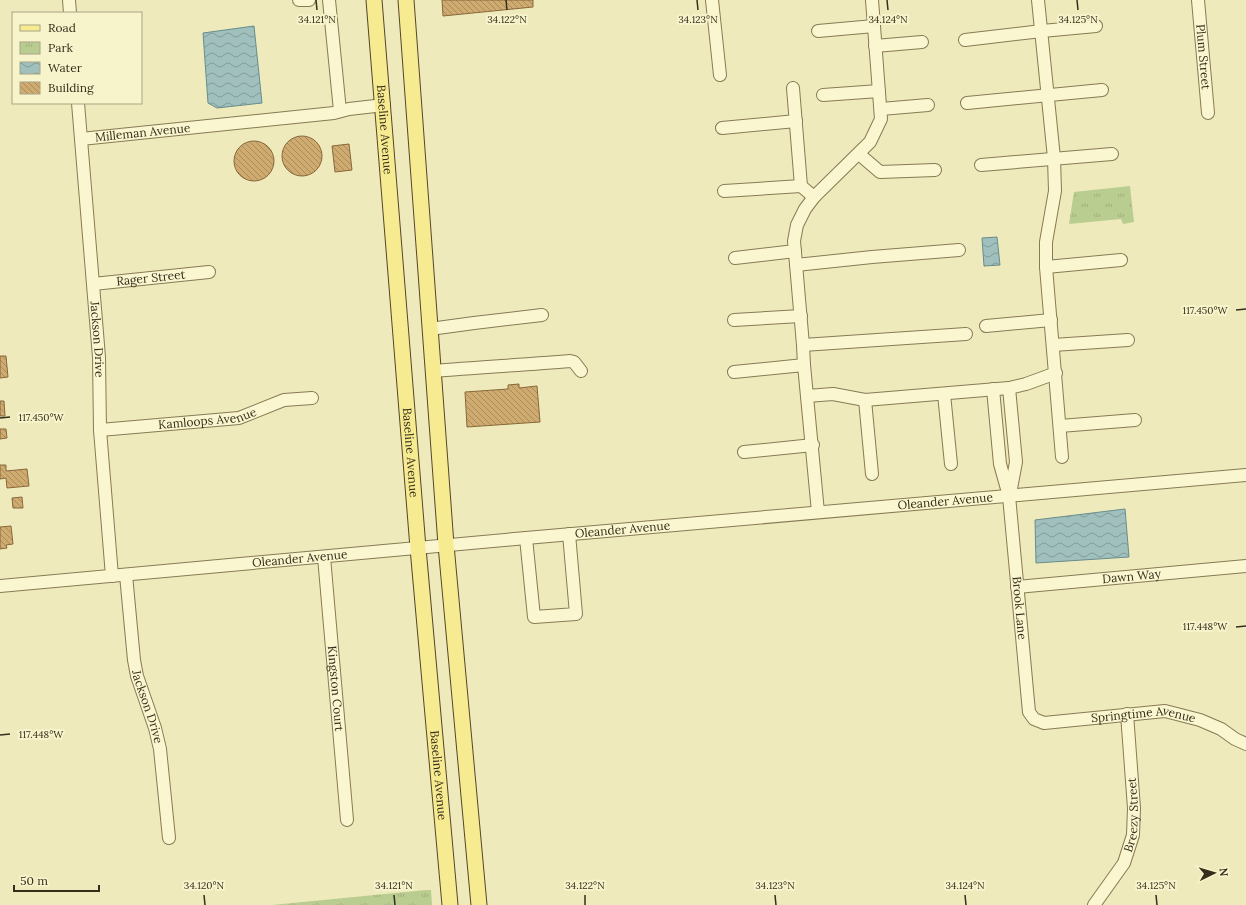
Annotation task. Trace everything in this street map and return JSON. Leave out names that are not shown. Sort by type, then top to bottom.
[{"type":"main road","name":"Baseline Avenue","points":[[374,0],[384,105],[418,548],[450,905]]},
{"type":"main road","points":[[406,0],[446,545],[479,905]]},
{"type":"street","points":[[69,0],[70,12]]},
{"type":"street","points":[[299,0],[309,0]]},
{"type":"street","points":[[329,0],[340,111]]},
{"type":"street","points":[[712,0],[720,75]]},
{"type":"street","points":[[818,512],[794,241],[797,224],[805,209],[814,197],[870,142],[881,119],[872,0]]},
{"type":"street","points":[[1038,0],[1054,158],[1055,191],[1046,242],[1046,267],[1062,457]]},
{"type":"street","name":"Plum Street","points":[[1198,0],[1208,113]]},
{"type":"street","points":[[818,31],[874,26]]},
{"type":"street","points":[[965,40],[1096,26]]},
{"type":"street","points":[[875,46],[922,42]]},
{"type":"street","points":[[793,88],[801,186]]},
{"type":"street","points":[[967,103],[1102,90]]},
{"type":"street","points":[[823,95],[879,91]]},
{"type":"street","name":"Jackson Drive","points":[[78,104],[100,357],[100,430],[112,576]]},
{"type":"street","name":"Milleman Avenue","points":[[81,139],[384,105]]},
{"type":"street","points":[[881,109],[928,105]]},
{"type":"street","points":[[722,128],[796,121]]},
{"type":"street","points":[[859,154],[880,172],[935,170]]},
{"type":"street","points":[[981,165],[1112,154]]},
{"type":"street","points":[[724,191],[801,186],[814,197]]},
{"type":"street","points":[[796,265],[959,250]]},
{"type":"street","points":[[735,258],[795,251]]},
{"type":"street","points":[[1046,267],[1121,260]]},
{"type":"street","name":"Rager Street","points":[[93,284],[209,272]]},
{"type":"street","points":[[430,330],[542,315]]},
{"type":"street","points":[[734,320],[801,316]]},
{"type":"street","points":[[986,326],[1051,320]]},
{"type":"street","points":[[803,345],[966,334]]},
{"type":"street","points":[[1053,345],[1128,340]]},
{"type":"street","points":[[433,372],[476,367],[501,367],[570,361],[574,362],[581,371]]},
{"type":"street","points":[[734,372],[804,365]]},
{"type":"street","points":[[807,396],[833,394],[865,400],[1009,388],[1026,384],[1056,373]]},
{"type":"street","points":[[1009,388],[1016,462],[1009,496]]},
{"type":"street","points":[[993,389],[1000,464],[1009,496]]},
{"type":"street","points":[[944,394],[951,464]]},
{"type":"street","name":"Kamloops Avenue","points":[[100,430],[239,418],[284,400],[312,398]]},
{"type":"street","points":[[865,400],[872,474]]},
{"type":"street","points":[[1060,426],[1134,420]]},
{"type":"street","points":[[997,442],[1014,440]]},
{"type":"street","points":[[744,452],[812,445]]},
{"type":"street","name":"Oleander Avenue","points":[[0,586],[569,534],[1246,475]]},
{"type":"street","name":"Brook Lane","points":[[1009,496],[1029,712],[1034,719]]},
{"type":"street","points":[[526,538],[534,617],[576,614],[569,534]]},
{"type":"street","name":"Kingston Court","points":[[324,557],[347,820]]},
{"type":"street","name":"Dawn Way","points":[[1017,587],[1246,566]]},
{"type":"street","name":"Jackson Drive","points":[[126,575],[134,660],[137,676],[155,728],[160,749],[169,838]]},
{"type":"street","name":"Springtime Avenue","points":[[1034,719],[1044,723],[1165,711],[1207,723],[1246,744]]},
{"type":"street","name":"Breezy Street","points":[[1094,905],[1124,863],[1133,835],[1134,808],[1126,714]]},
{"type":"green space","points":[[1130,186],[1134,222],[1123,224],[1121,219],[1069,224],[1074,192]]},
{"type":"green space","points":[[426,890],[431,890],[432,905],[272,905]]},
{"type":"water","points":[[254,26],[262,103],[217,108],[208,103],[203,33]]},
{"type":"water","points":[[997,237],[1000,265],[984,266],[982,238]]},
{"type":"water","points":[[1125,509],[1129,557],[1036,563],[1035,520]]},
{"type":"building","points":[[442,0],[533,0],[533,7],[443,16]]},
{"type":"building","points":[[302,136],[313,139],[319,145],[322,156],[319,167],[313,173],[302,176],[291,173],[285,167],[282,156],[285,145],[291,139]]},
{"type":"building","points":[[258,141],[265,144],[271,150],[274,161],[273,169],[265,178],[258,181],[250,181],[243,178],[235,169],[234,157],[237,150],[246,142]]},
{"type":"building","points":[[349,144],[352,170],[335,172],[332,146]]},
{"type":"building","points":[[0,356],[6,356],[8,377],[0,378]]},
{"type":"building","points":[[519,384],[519,388],[537,386],[540,422],[467,427],[465,392],[508,389],[508,385]]},
{"type":"building","points":[[0,401],[4,401],[5,416],[0,416]]},
{"type":"building","points":[[0,429],[6,429],[7,438],[0,439]]},
{"type":"building","points":[[0,465],[6,465],[6,471],[27,469],[29,486],[7,488],[6,478],[0,479]]},
{"type":"building","points":[[22,497],[23,508],[13,508],[12,498]]},
{"type":"building","points":[[11,526],[13,544],[6,545],[7,548],[0,549],[0,527]]}]
